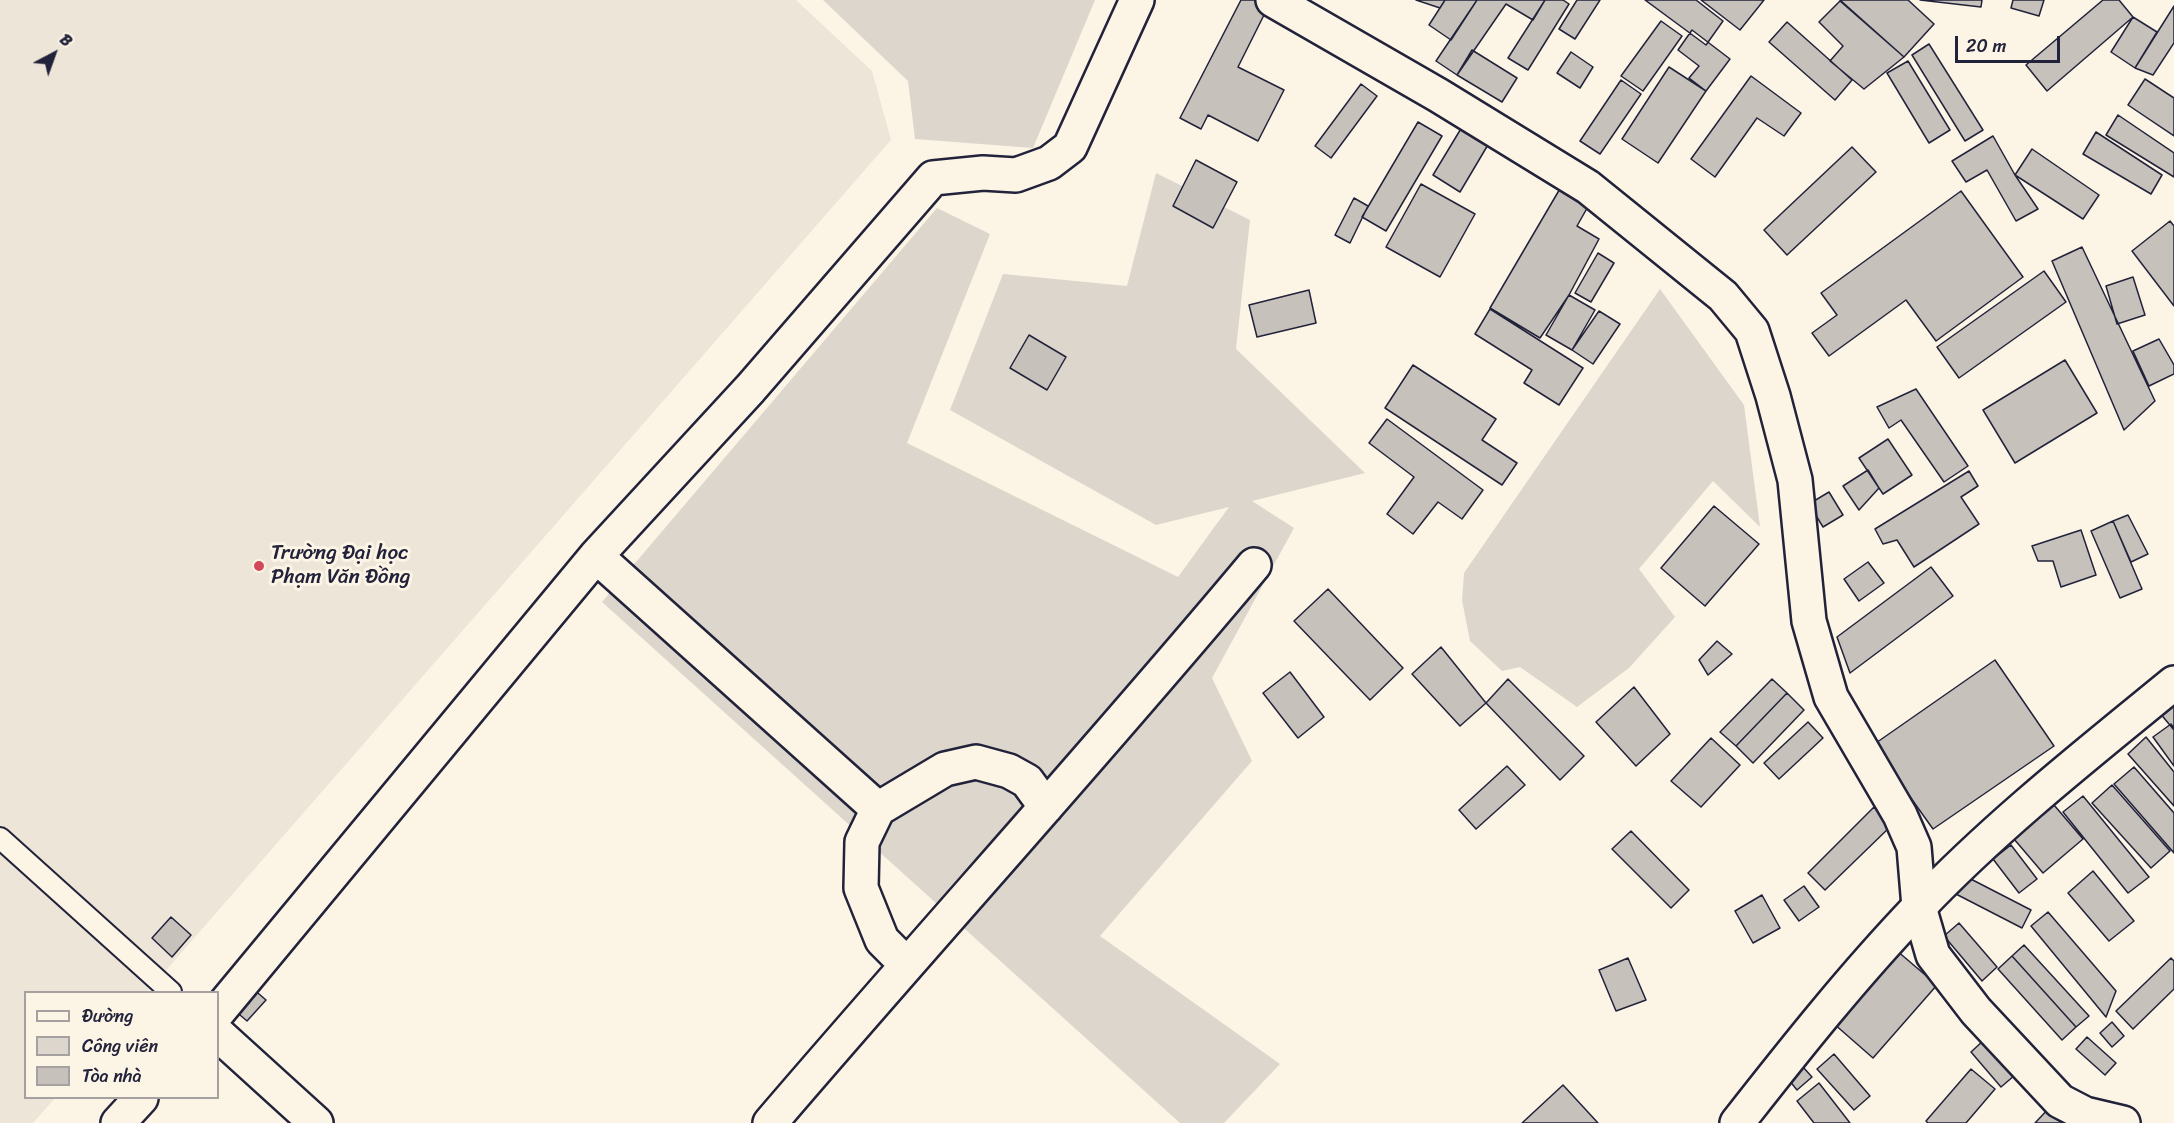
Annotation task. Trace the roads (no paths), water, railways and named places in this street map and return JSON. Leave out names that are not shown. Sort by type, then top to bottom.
[{"type":"street","points":[[219,1011],[596,556],[750,389],[933,178],[983,173],[1016,175],[1049,163],[1070,147],[1137,0]]},
{"type":"street","points":[[1273,0],[1438,95],[1587,187],[1723,296],[1752,331],[1773,396],[1795,480],[1809,621],[1818,653],[1831,697],[1900,815],[1914,847],[1919,907],[1933,955],[1976,1011],[2060,1101],[2085,1114],[2123,1123]]},
{"type":"street","points":[[596,556],[878,809]]},
{"type":"street","points":[[770,1123],[906,964],[1149,691],[1254,565]]},
{"type":"street","points":[[1737,1123],[1826,1010],[1919,907],[2030,801],[2174,683]]},
{"type":"street","points":[[906,964],[882,940],[861,888],[862,842],[878,809],[945,769],[976,762],[1010,771],[1027,781],[1046,807]]},
{"type":"street","points":[[219,1035],[316,1123]]},
{"type":"street","points":[[118,1123],[140,1099]]},
{"type":"lane","points":[[0,838],[169,991]]},
{"type":"place","name":"Trường Đại học Phạm Văn Đồng","points":[[259,566]]}]
